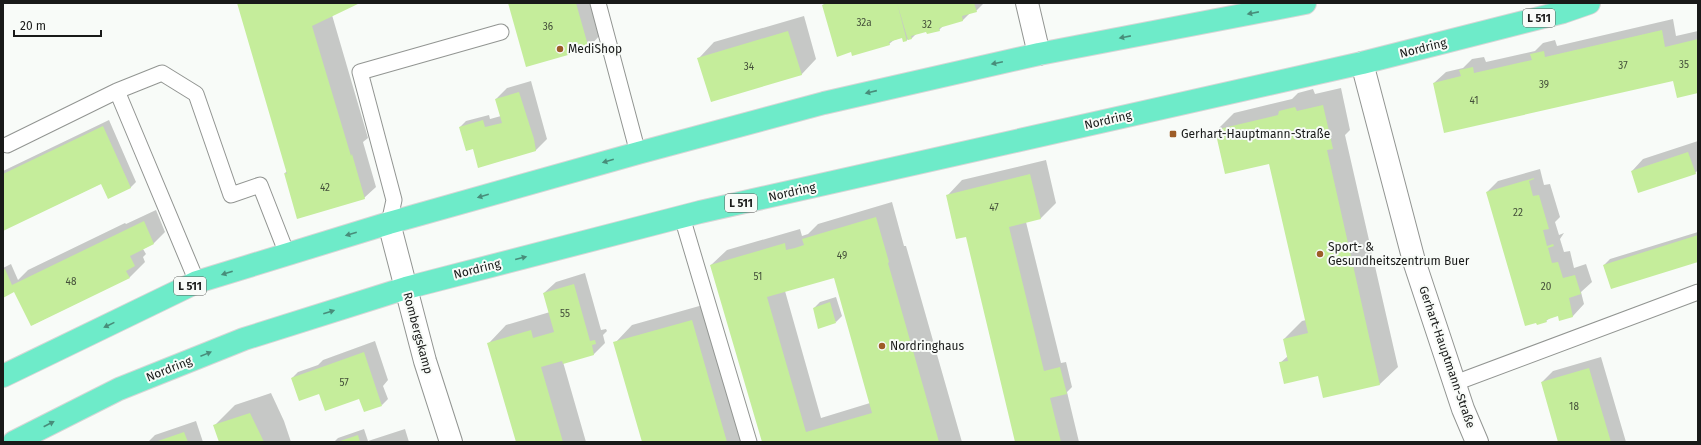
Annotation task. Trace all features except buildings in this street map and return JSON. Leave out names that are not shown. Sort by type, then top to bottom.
[{"type":"main road","name":"L 511","points":[[3,376],[197,282],[389,223],[638,153],[824,103],[1039,54],[1305,3]]},
{"type":"main road","name":"Nordring","points":[[14,442],[119,389],[244,338],[406,288],[682,217],[1362,63],[1563,12],[1589,3]]},
{"type":"street","points":[[1027,3],[1039,54]]},
{"type":"street","name":"Gerhart-Hauptmann-Straße","points":[[1362,63],[1414,261],[1463,409],[1477,442]]},
{"type":"street","name":"Rombergskamp","points":[[389,223],[425,361],[451,442]]},
{"type":"lane","points":[[598,3],[638,153]]},
{"type":"lane","points":[[389,223],[394,200],[360,72],[501,32]]},
{"type":"lane","points":[[7,145],[117,91],[162,73],[196,94],[231,195],[260,185],[286,254]]},
{"type":"lane","points":[[117,91],[197,282]]},
{"type":"lane","points":[[682,217],[749,442]]},
{"type":"lane","points":[[1455,383],[1698,292]]},
{"type":"place","name":"MediShop","points":[[560,49]]},
{"type":"place","name":"Gerhart-Hauptmann-Straße","points":[[1173,134]]},
{"type":"place","name":"Sport- & Gesundheitszentrum Buer","points":[[1320,254]]},
{"type":"place","name":"Nordringhaus","points":[[882,346]]}]
